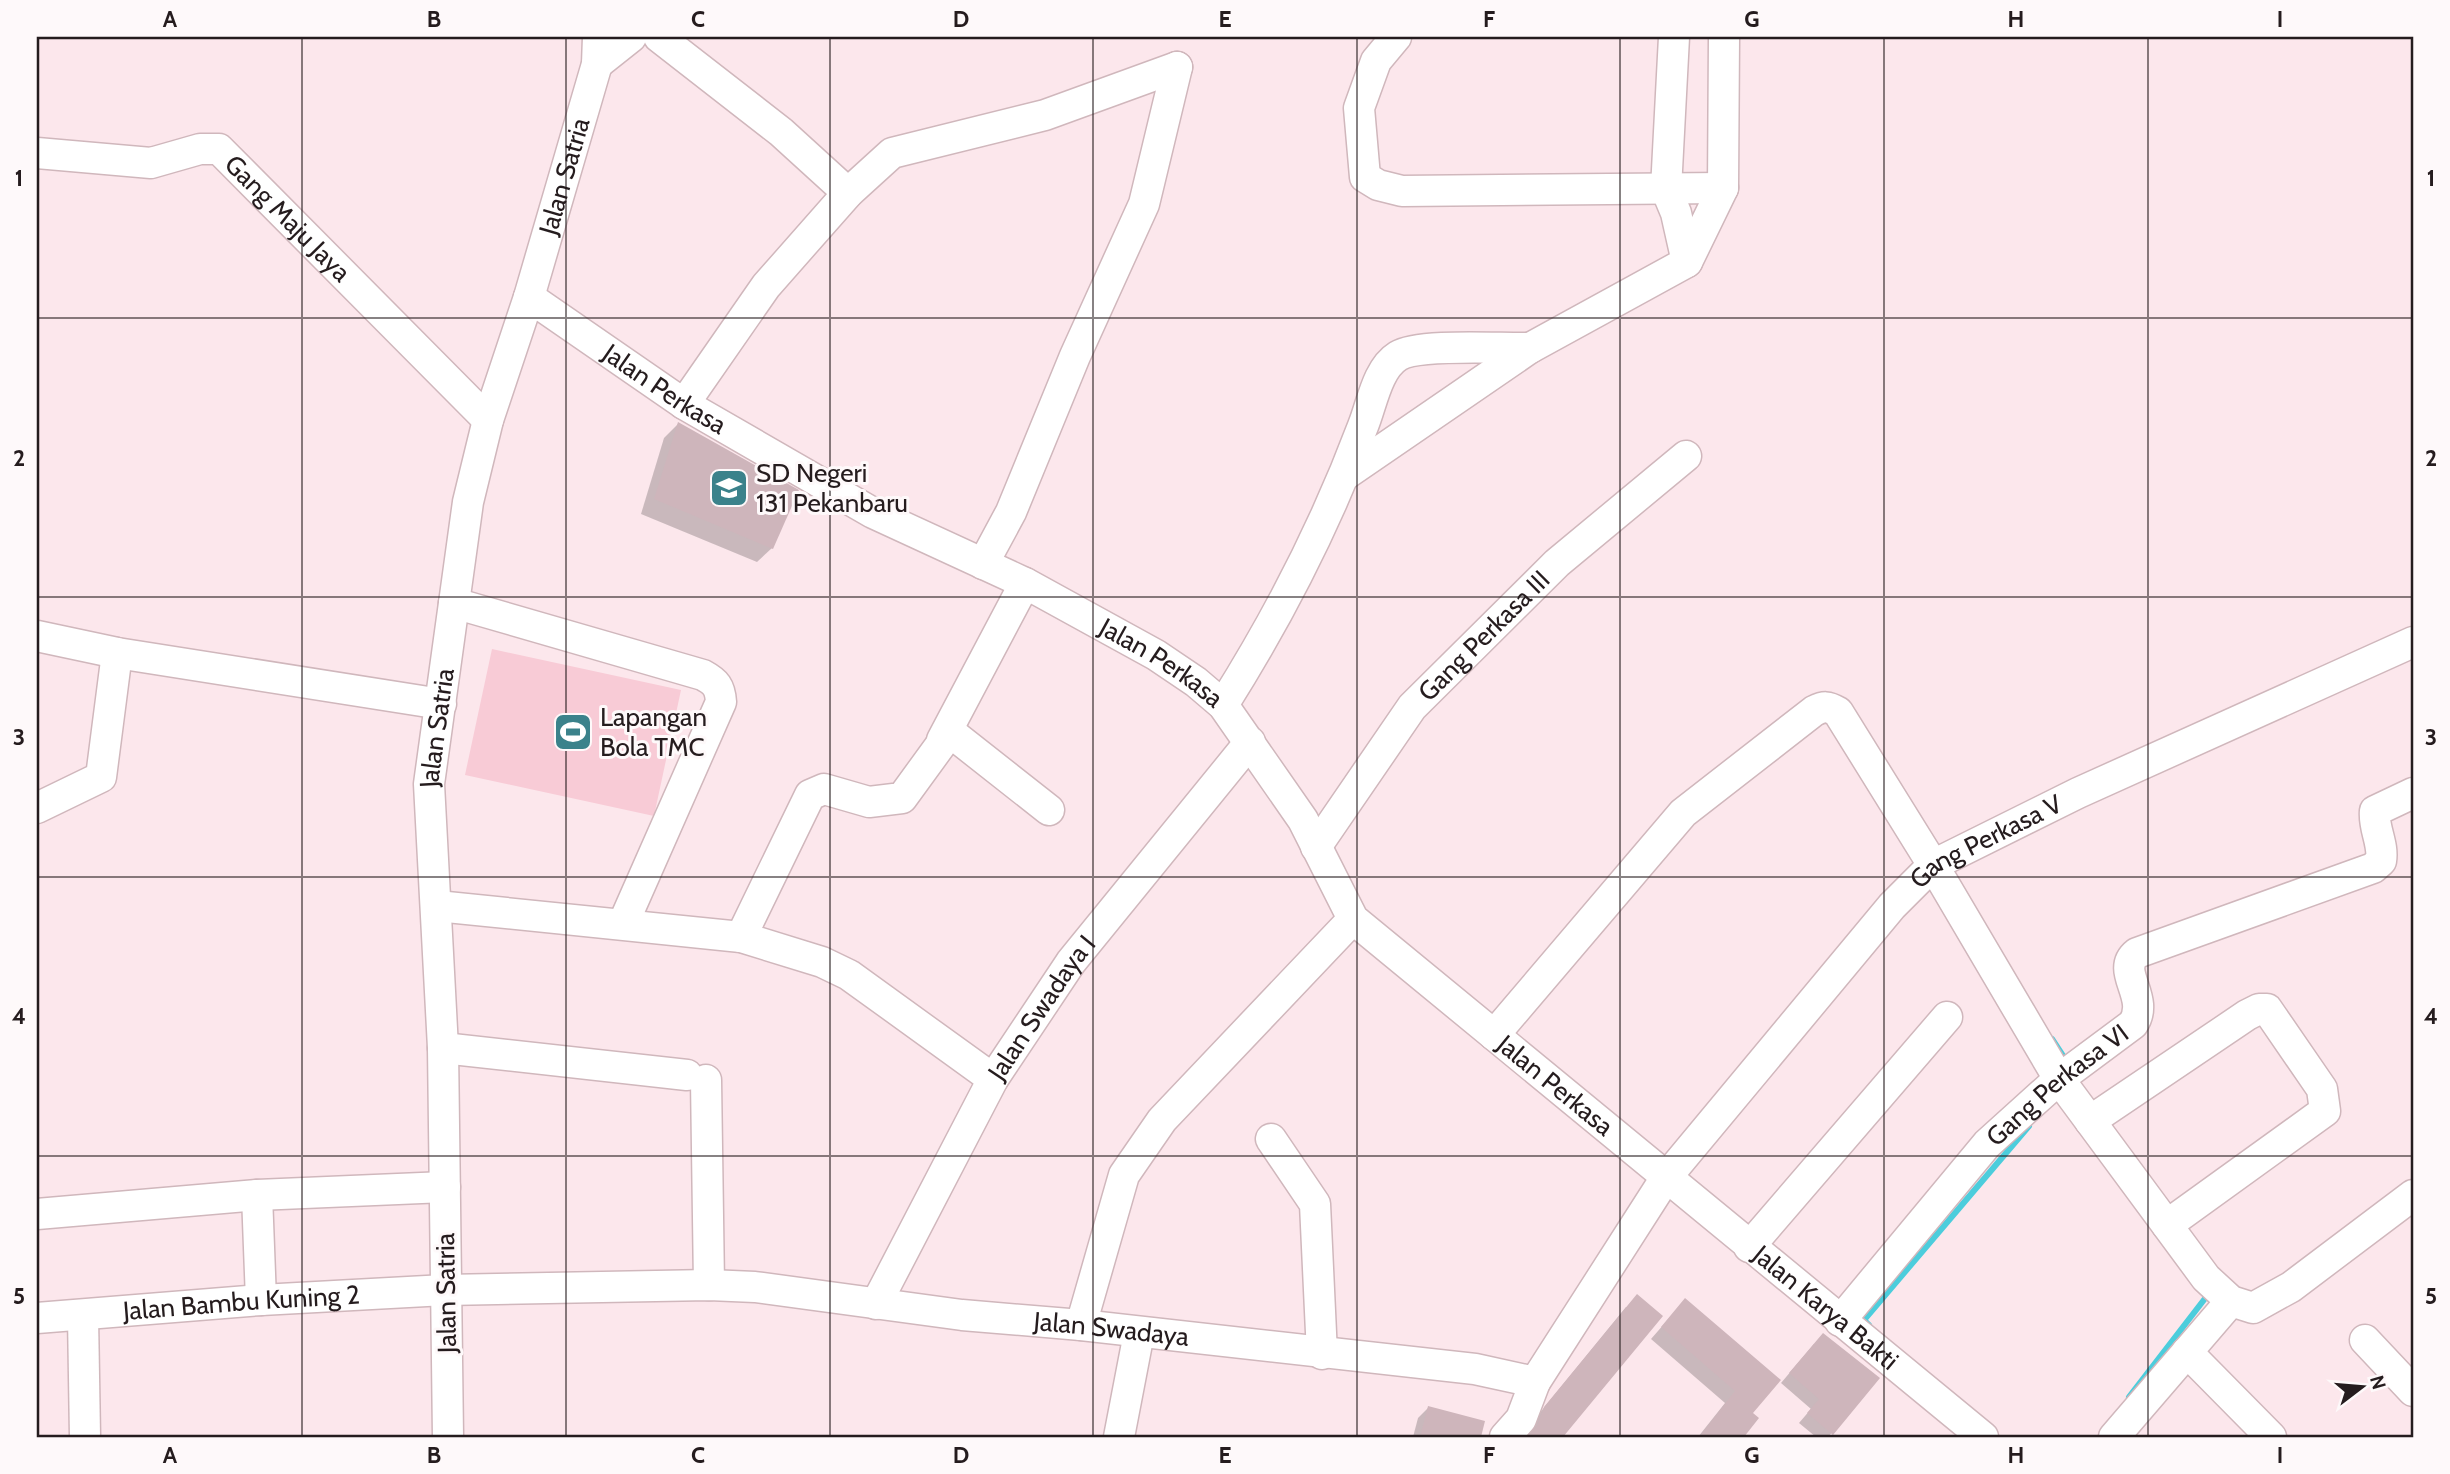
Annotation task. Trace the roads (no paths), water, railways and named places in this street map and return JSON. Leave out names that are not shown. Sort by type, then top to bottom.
[{"type":"street","points":[[598,50],[631,37]]},
{"type":"street","points":[[659,37],[781,132],[848,193]]},
{"type":"street","points":[[1396,37],[1376,61],[1359,108],[1366,177],[1378,186],[1402,191],[1723,188]]},
{"type":"street","points":[[1674,37],[1666,189],[1676,213],[1686,262]]},
{"type":"street","points":[[1345,475],[1530,348],[1686,262],[1723,188],[1724,37]]},
{"type":"street","name":"Jalan Satria","points":[[448,1437],[443,1048],[429,785],[468,502],[488,420],[529,297],[598,50]]},
{"type":"street","points":[[684,404],[766,286],[848,193],[892,153],[1045,115],[1177,67],[1144,204],[1074,356],[1011,512],[983,564]]},
{"type":"street","name":"Gang Maju Jaya","points":[[37,153],[151,163],[200,149],[219,149],[488,420]]},
{"type":"street","name":"Jalan Perkasa","points":[[529,297],[684,404],[873,513],[1025,583],[1156,655],[1196,682],[1223,705],[1303,820],[1353,919],[1665,1179]]},
{"type":"street","points":[[1223,705],[1279,607],[1345,475],[1384,370],[1399,356],[1418,350],[1530,348]]},
{"type":"street","name":"Gang Perkasa III","points":[[1316,847],[1412,707],[1558,562],[1686,456]]},
{"type":"street","points":[[741,937],[810,795],[824,789],[869,802],[902,797],[942,740],[1025,583]]},
{"type":"street","points":[[454,603],[703,675],[715,682],[720,690],[721,702],[622,924]]},
{"type":"street","points":[[37,636],[117,653],[440,704]]},
{"type":"street","name":"Gang Perkasa V","points":[[1665,1179],[1892,906],[1933,865],[2078,793],[2413,642]]},
{"type":"street","points":[[37,808],[101,777],[117,653]]},
{"type":"street","points":[[1494,1035],[1683,813],[1824,706],[1838,712],[1933,865],[2059,1079],[2206,1278],[2231,1301],[2253,1307],[2291,1287],[2413,1195]]},
{"type":"street","points":[[942,740],[950,732],[1049,810]]},
{"type":"street","name":"Jalan Swadaya I","points":[[876,1304],[993,1079],[1071,962],[1250,743]]},
{"type":"street","name":"Gang Perkasa VI","points":[[1840,1321],[1987,1144],[2059,1079],[2133,1024],[2140,1014],[2140,1003],[2128,968],[2130,958],[2137,953],[2373,868],[2381,861],[2383,853],[2374,820],[2375,811],[2413,793]]},
{"type":"street","points":[[437,906],[741,937],[822,962],[849,975],[993,1079]]},
{"type":"street","points":[[1081,1325],[1124,1175],[1162,1120],[1353,919]]},
{"type":"street","name":"Gang Perkasa VI","points":[[2090,1121],[2247,1015],[2259,1009],[2267,1009],[2322,1089],[2325,1111],[2167,1224]]},
{"type":"street","points":[[1749,1247],[1947,1017]]},
{"type":"street","points":[[443,1048],[696,1078],[709,1284]]},
{"type":"street","points":[[1271,1139],[1315,1204],[1322,1353]]},
{"type":"street","points":[[1505,1437],[1521,1419],[1535,1382],[1665,1179]]},
{"type":"street","name":"Jalan Karya Bakti","points":[[1665,1179],[1976,1435]]},
{"type":"street","points":[[37,1213],[257,1195],[445,1187]]},
{"type":"street","points":[[257,1195],[261,1300]]},
{"type":"street","name":"Jalan Swadaya","points":[[445,1290],[709,1284],[755,1287],[962,1315],[1081,1325],[1475,1369],[1535,1382]]},
{"type":"street","name":"Jalan Bambu Kuning 2","points":[[37,1318],[261,1300],[445,1290]]},
{"type":"street","points":[[2115,1437],[2231,1301]]},
{"type":"street","points":[[83,1316],[85,1437]]},
{"type":"street","points":[[1119,1437],[1139,1333]]},
{"type":"street","points":[[2365,1340],[2413,1391]]},
{"type":"street","points":[[2187,1352],[2271,1437]]},
{"type":"waterway","points":[[2052,1039],[2067,1062]]},
{"type":"waterway","points":[[1869,1325],[1864,1320],[2029,1126]]},
{"type":"waterway","points":[[2129,1397],[2210,1292]]},
{"type":"place","name":"SD Negeri 131 Pekanbaru","points":[[729,488]]},
{"type":"place","name":"Lapangan Bola TMC","points":[[573,732]]}]
